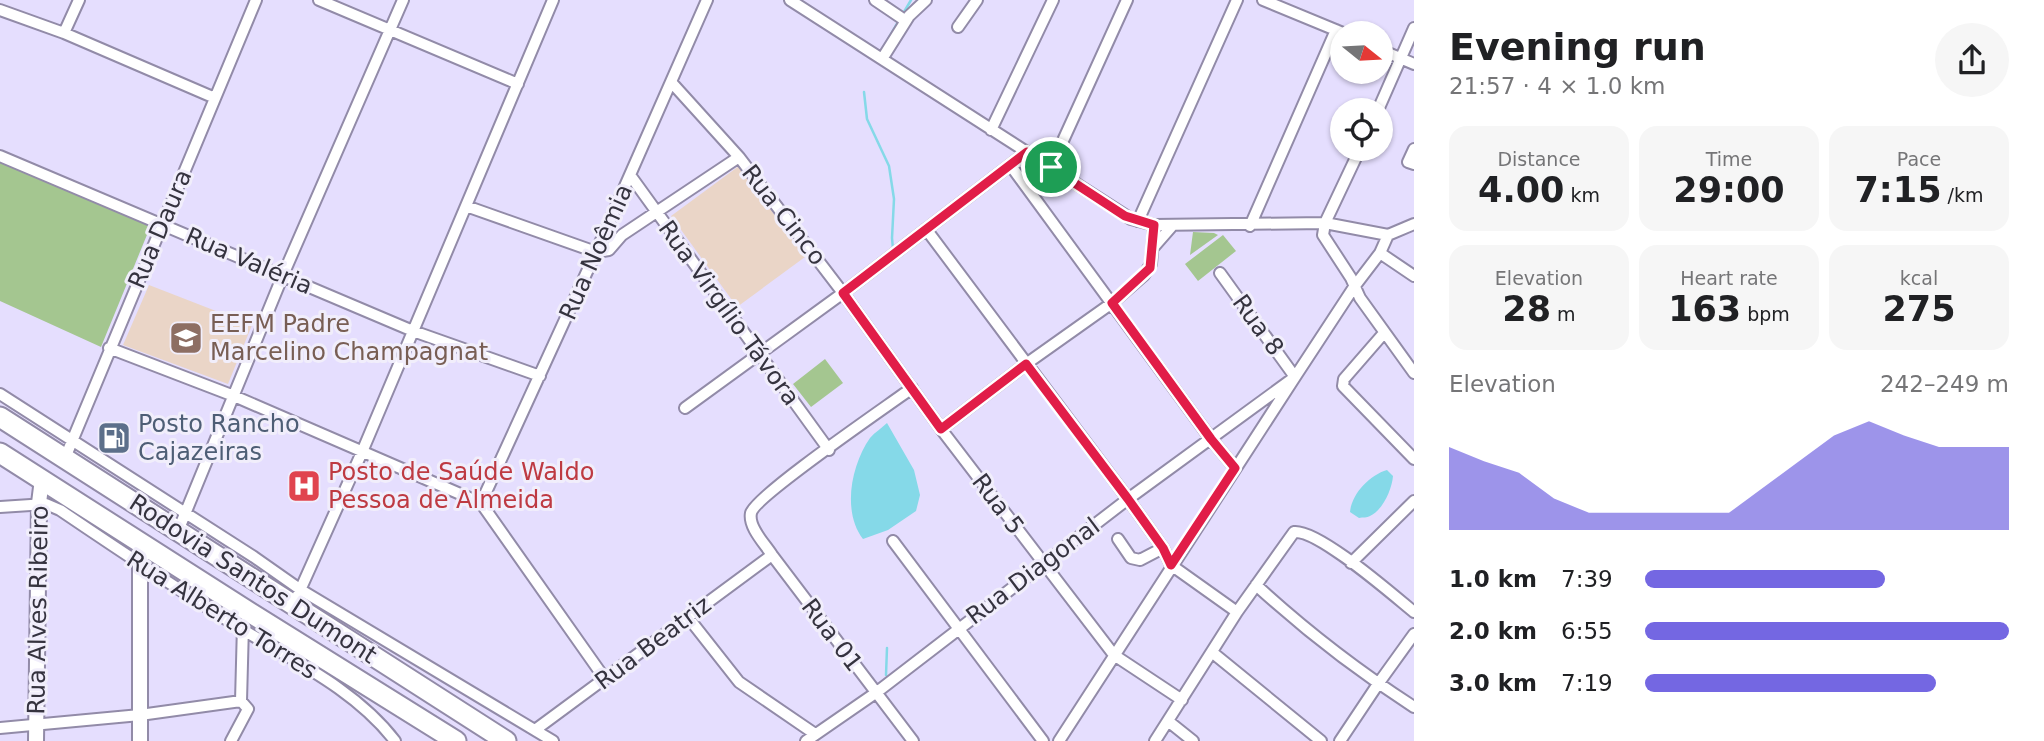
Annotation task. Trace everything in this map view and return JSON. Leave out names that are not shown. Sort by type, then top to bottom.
[{"type":"highway","name":"Rodovia Santos Dumont","points":[[0,417],[68,449],[297,598],[506,741]]},
{"type":"highway","name":"Rodovia Santos Dumont","points":[[0,453],[42,479],[142,555],[245,620],[456,741]]},
{"type":"street","points":[[64,33],[79,0]]},
{"type":"street","name":"Rua Daura","points":[[68,449],[256,0]]},
{"type":"street","points":[[319,0],[518,84]]},
{"type":"street","points":[[182,523],[283,275],[403,0]]},
{"type":"street","points":[[553,0],[362,452],[297,598],[553,741]]},
{"type":"street","name":"Rua Noêmia","points":[[481,503],[707,0]]},
{"type":"street","points":[[790,0],[1125,216],[1138,221],[1154,225],[1250,226],[1325,223],[1388,235],[1413,223]]},
{"type":"street","points":[[875,0],[906,20]]},
{"type":"street","points":[[882,59],[906,20],[926,0]]},
{"type":"street","points":[[958,27],[977,0]]},
{"type":"street","points":[[991,130],[1053,0]]},
{"type":"street","points":[[1051,167],[1127,0]]},
{"type":"street","points":[[1138,221],[1237,0]]},
{"type":"street","points":[[1264,0],[1330,28]]},
{"type":"street","points":[[0,10],[64,33],[215,98]]},
{"type":"street","points":[[1383,98],[1414,28]]},
{"type":"street","points":[[1250,226],[1330,54]]},
{"type":"street","points":[[1393,55],[1414,64]]},
{"type":"street","name":"Rua Cinco","points":[[672,83],[739,157],[912,388]]},
{"type":"street","points":[[1414,149],[1408,162],[1414,164]]},
{"type":"street","points":[[685,408],[843,293],[1027,152]]},
{"type":"street","name":"Rua Valéria","points":[[0,156],[413,331],[540,376]]},
{"type":"street","points":[[466,206],[596,252],[609,250],[622,236],[739,157]]},
{"type":"street","points":[[1354,161],[1325,223],[1323,235],[1384,333],[1414,373]]},
{"type":"street","points":[[1011,166],[1235,468]]},
{"type":"street","name":"Rua Virgílio Távora","points":[[630,175],[829,450]]},
{"type":"street","points":[[941,429],[1112,303],[1150,268],[1154,225]]},
{"type":"street","points":[[1152,249],[1173,225]]},
{"type":"street","points":[[926,229],[1128,499],[1163,548],[1171,565],[1237,612]]},
{"type":"street","points":[[1059,741],[1171,565],[1354,287],[1380,253],[1388,235]]},
{"type":"street","points":[[1380,253],[1414,276]]},
{"type":"street","name":"Rua 8","points":[[1220,273],[1295,377]]},
{"type":"street","points":[[1384,333],[1344,379],[1343,386],[1414,458]]},
{"type":"street","points":[[109,348],[234,396],[481,503],[605,679]]},
{"type":"street","name":"Rua Diagonal","points":[[810,737],[877,692],[1128,499],[1295,377]]},
{"type":"street","points":[[829,450],[912,388]]},
{"type":"street","name":"Rua 5","points":[[912,388],[1114,655],[1182,700]]},
{"type":"street","points":[[0,394],[68,449]]},
{"type":"street","name":"Rua 01","points":[[829,450],[779,484],[757,503],[751,515],[754,527],[772,555],[913,741]]},
{"type":"street","name":"Rua Alves Ribeiro","points":[[36,741],[39,503],[42,479]]},
{"type":"street","points":[[1351,563],[1414,501]]},
{"type":"street","points":[[0,507],[39,503]]},
{"type":"street","name":"Rua Alberto Torres","points":[[39,503],[60,510],[142,555]]},
{"type":"street","points":[[1155,741],[1237,612],[1292,534],[1298,531],[1351,563],[1414,612]]},
{"type":"street","points":[[1118,539],[1131,558],[1140,560],[1163,548]]},
{"type":"street","points":[[893,541],[1043,741]]},
{"type":"street","points":[[140,741],[142,555]]},
{"type":"street","name":"Rua Beatriz","points":[[535,730],[772,555]]},
{"type":"street","points":[[1256,585],[1285,612],[1378,684],[1414,707]]},
{"type":"street","points":[[687,616],[749,690],[810,737]]},
{"type":"street","points":[[231,741],[248,709],[240,701],[245,620]]},
{"type":"street","name":"Rua Alberto Torres","points":[[245,620],[360,704],[379,720],[396,741]]},
{"type":"street","points":[[1340,741],[1414,634]]},
{"type":"street","points":[[1213,653],[1321,741]]},
{"type":"street","points":[[0,728],[140,715],[240,701]]},
{"type":"street","points":[[1168,721],[1193,741]]},
{"type":"shaded area","points":[[0,160],[151,225],[101,347],[0,301]]},
{"type":"shaded area","points":[[739,166],[805,257],[737,307],[671,216]]},
{"type":"shaded area","points":[[1193,232],[1214,233],[1218,235],[1190,255]]},
{"type":"shaded area","points":[[1223,235],[1236,251],[1198,281],[1185,264]]},
{"type":"shaded area","name":"EEFM Padre Marcelino Champagnat","points":[[149,285],[252,325],[228,384],[123,345]]},
{"type":"shaded area","points":[[825,359],[843,383],[811,407],[793,384]]},
{"type":"shaded area","points":[[887,423],[914,470],[920,495],[916,511],[888,530],[863,539],[856,528],[851,502],[854,475],[863,449],[870,438]]},
{"type":"shaded area","points":[[1387,470],[1393,476],[1392,481],[1389,493],[1379,509],[1369,517],[1359,518],[1350,512],[1354,498],[1363,486],[1374,476]]},
{"type":"waterway","points":[[904,12],[911,0]]},
{"type":"waterway","points":[[883,48],[899,20]]},
{"type":"waterway","points":[[864,92],[867,119],[889,166],[894,199],[893,249]]},
{"type":"waterway","points":[[886,675],[887,648]]},
{"type":"place","name":"EEFM Padre Marcelino Champagnat","points":[[186,338]]},
{"type":"place","name":"Posto Rancho Cajazeiras","points":[[114,438]]},
{"type":"place","name":"Posto de Saúde Waldo Pessoa de Almeida","points":[[304,486]]},
{"type":"route","points":[[1027,152],[1051,167],[1125,216],[1154,225],[1150,268],[1112,303],[1235,468],[1171,565],[1163,548],[1128,499],[1026,364],[941,429],[843,293],[1027,152]]}]
